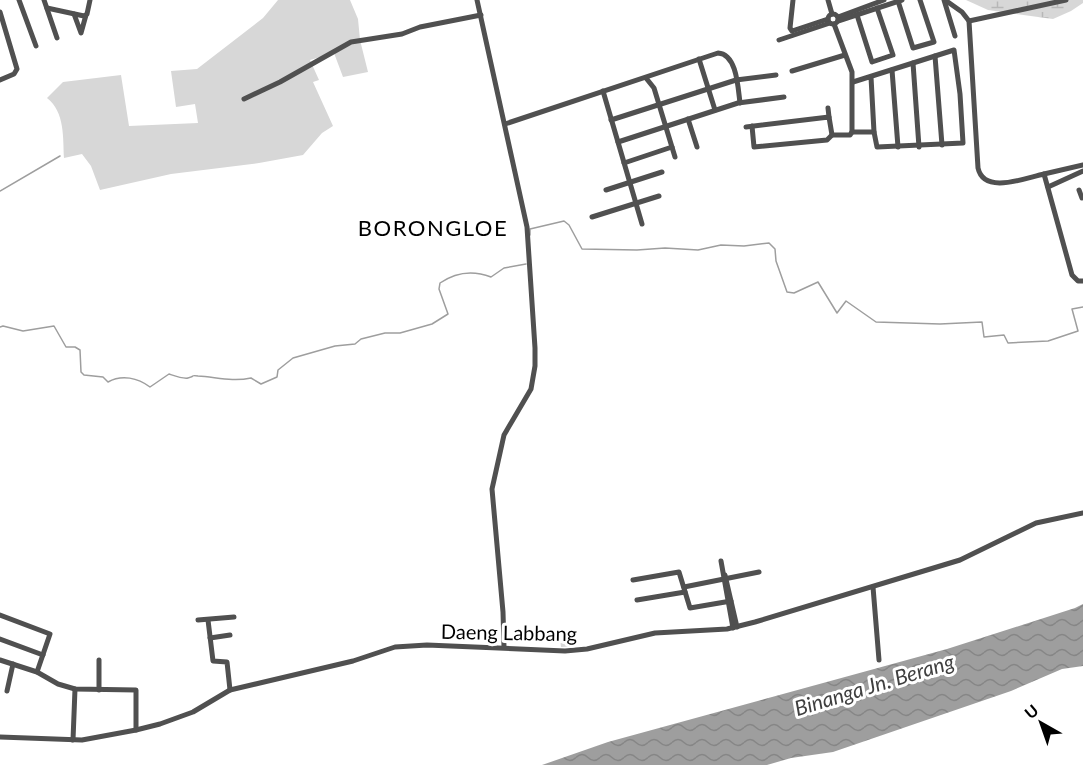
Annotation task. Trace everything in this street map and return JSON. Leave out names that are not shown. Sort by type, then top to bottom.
[{"type":"street","points":[[20,0],[36,46]]},
{"type":"street","points":[[44,0],[57,38]]},
{"type":"street","points":[[74,14],[81,33],[90,0]]},
{"type":"street","points":[[477,0],[527,227],[536,361],[531,389],[504,435],[492,489],[504,647]]},
{"type":"street","points":[[793,0],[790,28],[792,31],[857,15],[900,1],[913,48],[934,42],[920,0]]},
{"type":"street","points":[[828,0],[853,82],[852,132]]},
{"type":"street","points":[[779,40],[884,0]]},
{"type":"street","points":[[945,0],[962,12],[969,21],[978,168],[981,177],[995,184],[1083,165]]},
{"type":"street","points":[[945,0],[955,36]]},
{"type":"street","points":[[969,21],[1066,0]]},
{"type":"street","points":[[47,8],[86,15]]},
{"type":"street","points":[[857,15],[872,62],[893,55],[877,8]]},
{"type":"street","points":[[947,10],[956,8]]},
{"type":"street","points":[[0,12],[17,70],[0,80]]},
{"type":"street","points":[[244,99],[280,82],[351,42],[402,34],[420,27],[481,15]]},
{"type":"street","points":[[853,82],[954,51],[963,143],[919,147],[877,147],[871,77]]},
{"type":"street","points":[[505,124],[718,53],[726,55],[732,63],[740,103]]},
{"type":"street","points":[[792,71],[845,55]]},
{"type":"street","points":[[935,56],[942,145]]},
{"type":"street","points":[[699,59],[715,110]]},
{"type":"street","points":[[913,63],[919,147]]},
{"type":"street","points":[[892,70],[898,147]]},
{"type":"street","points":[[611,120],[736,80],[776,75]]},
{"type":"street","points":[[646,78],[652,83],[675,157]]},
{"type":"street","points":[[603,91],[642,224]]},
{"type":"street","points":[[618,142],[740,103],[784,97]]},
{"type":"street","points":[[828,108],[832,135]]},
{"type":"street","points":[[829,117],[749,126],[754,147],[827,140],[832,135],[850,135],[852,132],[874,132]]},
{"type":"street","points":[[688,118],[697,147]]},
{"type":"street","points":[[624,163],[672,147]]},
{"type":"street","points":[[1048,187],[1083,171]]},
{"type":"street","points":[[606,190],[662,172]]},
{"type":"street","points":[[1044,174],[1072,275],[1078,281],[1083,281]]},
{"type":"street","points":[[1079,190],[1083,199]]},
{"type":"street","points":[[592,217],[659,196]]},
{"type":"street","name":"Daeng Labbang","points":[[0,737],[73,740],[91,739],[136,730],[193,712],[230,690],[353,661],[395,646],[577,650],[655,633],[704,632],[735,627],[967,557],[1028,525],[1083,513]]},
{"type":"street","points":[[721,561],[735,627]]},
{"type":"street","points":[[633,580],[679,572],[690,608],[729,601]]},
{"type":"street","points":[[637,600],[684,590],[725,577],[759,572]]},
{"type":"street","points":[[873,587],[879,660]]},
{"type":"street","points":[[0,615],[50,634],[37,672]]},
{"type":"street","points":[[198,620],[234,617]]},
{"type":"street","points":[[208,620],[213,661],[227,662],[230,690]]},
{"type":"street","points":[[210,638],[230,635]]},
{"type":"street","points":[[0,639],[43,655]]},
{"type":"street","points":[[0,660],[37,672],[58,684],[75,688],[136,690],[136,730]]},
{"type":"street","points":[[99,660],[99,690]]},
{"type":"street","points":[[7,691],[13,664]]},
{"type":"street","points":[[73,740],[75,688]]},
{"type":"green space","points":[[278,0],[350,0],[358,19],[360,40],[368,72],[343,77],[334,53],[310,60],[319,80],[313,82],[333,126],[322,133],[303,155],[171,174],[100,190],[91,166],[82,154],[64,158],[60,118],[57,110],[47,98],[63,82],[121,75],[129,126],[198,123],[195,104],[176,107],[171,71],[197,69],[263,18]]},
{"type":"green space","points":[[966,0],[1083,0],[1083,3],[1053,19],[988,10]]},
{"type":"green space","points":[[575,630],[577,646],[561,647],[559,632]]},
{"type":"water","name":"Binanga Jn. Berang","points":[[1083,604],[1083,666],[1062,669],[1011,691],[833,752],[791,758],[767,765],[542,765],[608,742],[947,649]]},
{"type":"waterway","points":[[0,191],[60,156]]},
{"type":"waterway","points":[[530,235],[530,229],[564,221],[569,225],[582,249],[698,250],[721,245],[744,246],[769,243],[775,249],[776,261],[787,292],[794,293],[818,282],[837,313],[846,301],[876,322],[940,324],[982,322],[984,337],[1004,335],[1008,343],[1048,341],[1078,331],[1072,309],[1083,307]]},
{"type":"waterway","points":[[0,327],[23,331],[54,326],[66,347],[75,347],[80,350],[81,372],[84,375],[103,377],[108,382],[119,378],[130,378],[150,387],[169,374],[186,378],[194,376],[251,378],[261,384],[277,377],[278,370],[293,358],[335,346],[355,344],[361,339],[385,333],[400,333],[432,324],[448,314],[439,289],[440,283],[452,276],[471,273],[491,277],[504,268],[526,264]]},
{"type":"district","name":"BORONGLOE","points":[[433,227]]}]
